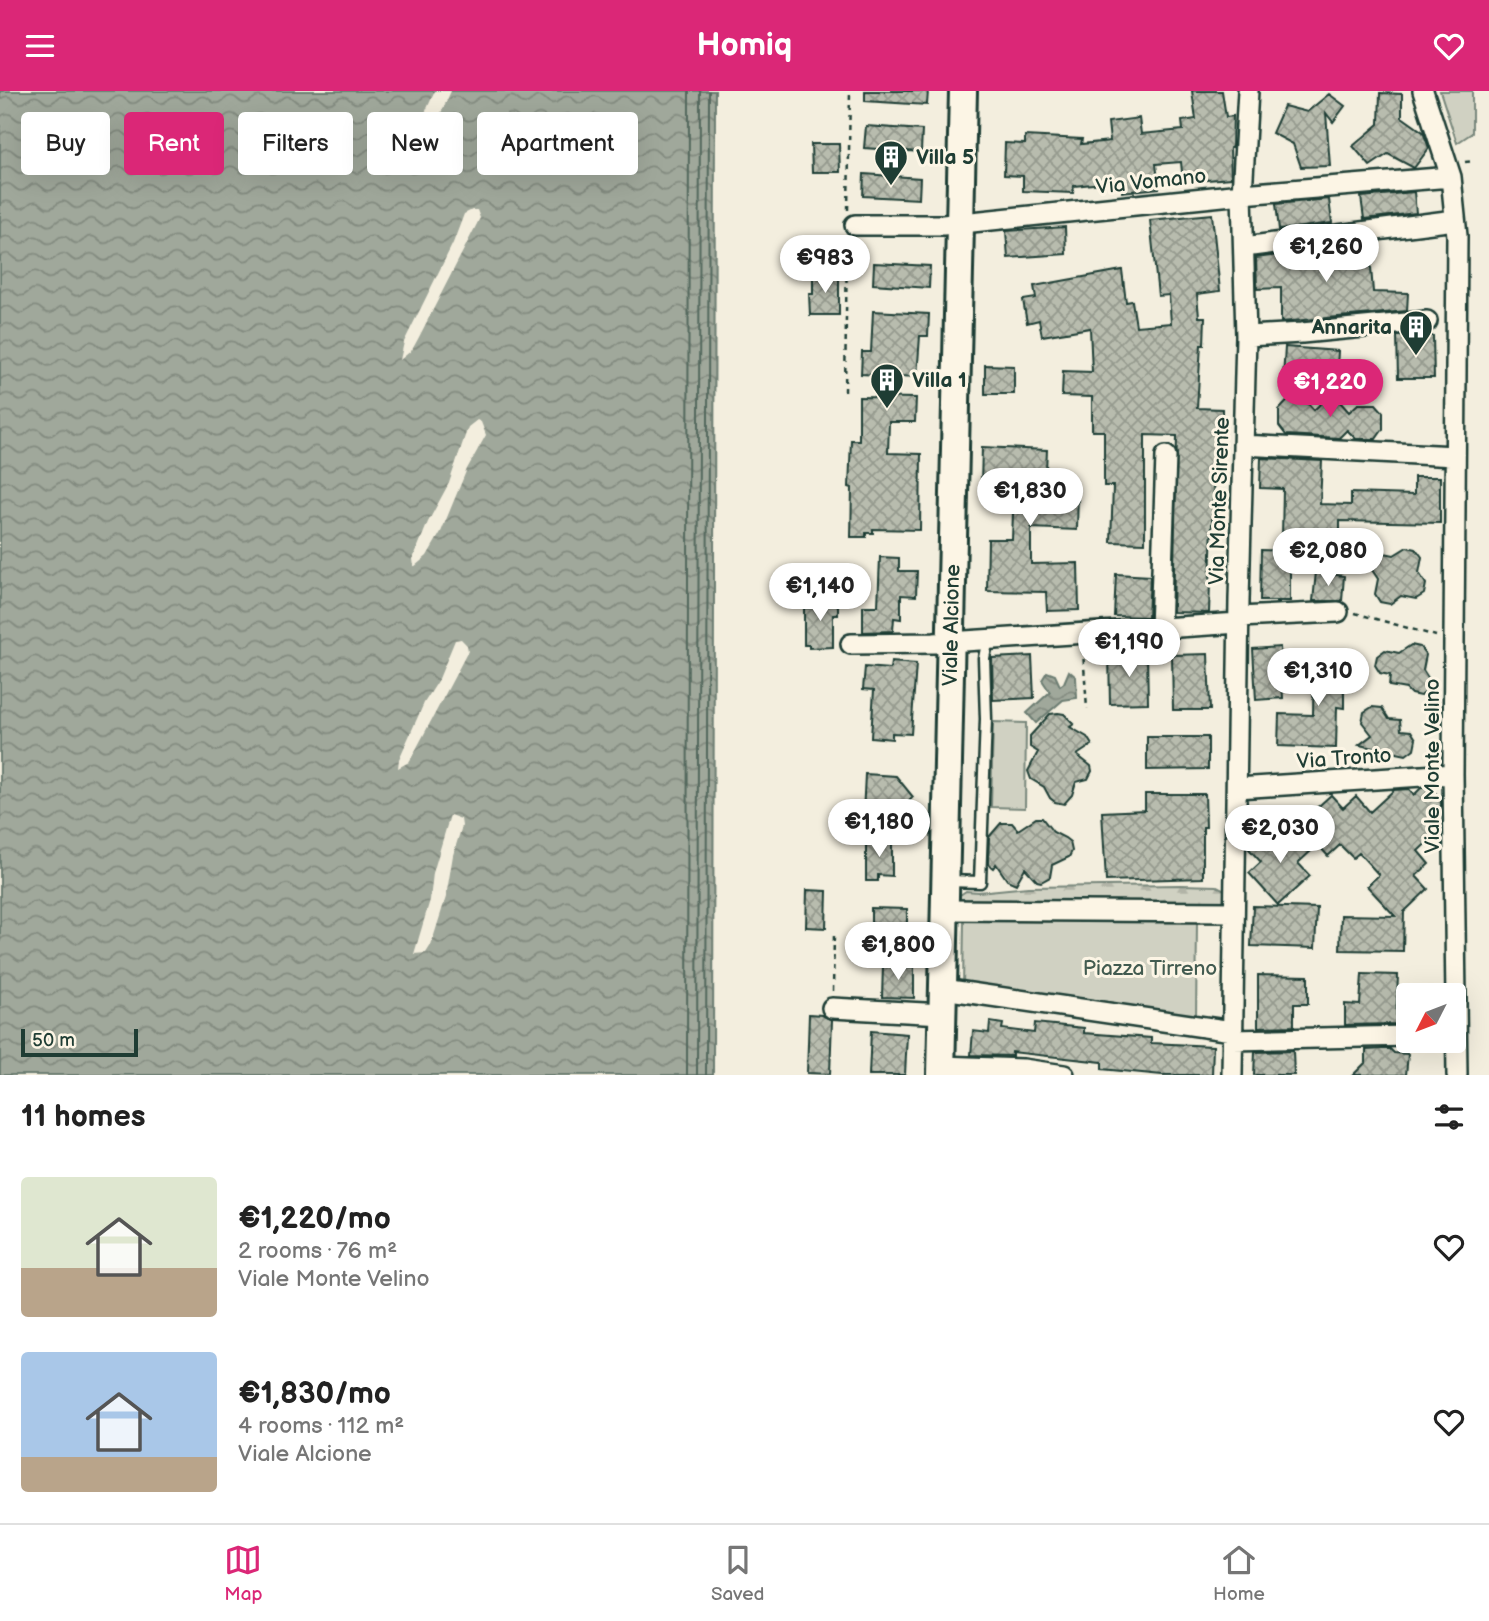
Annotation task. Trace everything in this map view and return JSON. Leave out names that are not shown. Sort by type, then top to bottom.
[{"type":"street","name":"Viale Alcione","points":[[941,1070],[963,91]]},
{"type":"street","name":"Via Monte Sirente","points":[[1232,1075],[1246,336],[1242,194],[1248,91]]},
{"type":"street","name":"Viale Monte Velino","points":[[1423,91],[1456,170],[1455,983]]},
{"type":"street","name":"Via Vomano","points":[[850,227],[961,224],[1456,170]]},
{"type":"street","points":[[1244,247],[1455,220]]},
{"type":"street","points":[[1246,336],[1427,321]]},
{"type":"street","points":[[1243,445],[1455,456]]},
{"type":"street","points":[[1160,628],[1166,456]]},
{"type":"street","points":[[851,644],[934,643],[1160,628],[1239,617],[1338,612]]},
{"type":"street","name":"Via Tronto","points":[[1237,788],[1453,774]]},
{"type":"street","points":[[944,911],[1234,912]]},
{"type":"street","points":[[832,1008],[943,1002],[1200,1025],[1233,1036],[1396,1036]]},
{"type":"street","name":"Viale Monte Velino","points":[[1456,1053],[1457,1075]]},
{"type":"street","points":[[941,1070],[1023,1069],[1064,1075]]},
{"type":"lane","points":[[945,881],[980,882],[986,719],[984,658],[988,639]]},
{"type":"path","points":[[845,392],[850,227],[850,91]]},
{"type":"path","points":[[1456,170],[1475,161]]},
{"type":"path","points":[[1338,612],[1379,619],[1439,637]]},
{"type":"path","points":[[1072,652],[1083,651],[1087,709]]},
{"type":"path","points":[[832,1008],[834,933]]},
{"type":"green space","points":[[1440,91],[1472,91],[1472,133],[1457,143]]},
{"type":"green space","points":[[993,722],[1026,723],[1025,808],[991,807]]},
{"type":"green space","points":[[1217,886],[1225,890],[1224,900],[1216,905],[958,905],[960,895],[966,891],[1028,887]]},
{"type":"green space","name":"Piazza Tirreno","points":[[964,920],[1197,921],[1196,1020],[963,990]]},
{"type":"water","points":[[0,91],[715,91],[713,1075],[0,1075]]},
{"type":"water","points":[[1069,671],[1076,677],[1077,698],[1063,700],[1036,723],[1027,713],[1050,692],[1042,680],[1047,672],[1055,675],[1060,686]]},
{"type":"pier","points":[[435,91],[451,91],[441,112],[425,112]]},
{"type":"pier","points":[[477,210],[480,218],[412,350],[400,360],[404,342],[453,243],[464,214]]},
{"type":"pier","points":[[477,420],[481,422],[486,435],[467,469],[441,532],[427,556],[414,567],[413,559],[428,522],[449,483],[468,427]]},
{"type":"pier","points":[[461,639],[467,645],[468,651],[412,757],[398,768],[399,759],[424,703],[438,681],[455,640]]},
{"type":"pier","points":[[450,815],[461,819],[462,826],[453,855],[446,897],[431,945],[426,953],[414,954],[430,900],[433,873]]},
{"type":"building","points":[[865,91],[928,91],[927,105],[865,101]]},
{"type":"building","points":[[1192,91],[1222,91],[1226,117],[1233,116],[1231,178],[1183,182],[1181,162],[1156,164],[1159,188],[1122,192],[1121,181],[1074,186],[1073,193],[1023,191],[1023,176],[1004,175],[1005,143],[1025,144],[1025,136],[1082,139],[1081,144],[1110,141],[1108,122],[1139,118],[1141,134],[1183,130],[1182,121],[1196,119]]},
{"type":"building","points":[[1380,93],[1402,94],[1402,117],[1423,132],[1429,148],[1414,168],[1388,154],[1370,166],[1353,146],[1379,124]]},
{"type":"building","points":[[1329,94],[1345,106],[1333,122],[1326,113],[1330,166],[1301,167],[1293,144],[1272,133],[1284,106],[1307,112]]},
{"type":"building","points":[[866,126],[922,130],[921,152],[864,148]]},
{"type":"building","points":[[811,144],[839,144],[840,172],[812,172]]},
{"type":"building","name":"Villa 5","points":[[864,174],[920,178],[919,199],[863,196]]},
{"type":"building","points":[[1414,192],[1416,213],[1364,219],[1361,197]]},
{"type":"building","points":[[1329,199],[1332,223],[1279,230],[1276,204]]},
{"type":"building","points":[[1212,214],[1220,291],[1197,294],[1199,317],[1205,317],[1197,408],[1222,409],[1222,436],[1215,436],[1209,613],[1173,612],[1177,436],[1145,435],[1145,543],[1111,542],[1113,486],[1104,486],[1104,431],[1092,431],[1092,397],[1062,396],[1063,371],[1092,372],[1090,328],[1042,336],[1039,320],[1027,323],[1023,300],[1036,298],[1034,286],[1122,270],[1126,302],[1132,301],[1136,326],[1171,323],[1169,295],[1158,296],[1150,220]]},
{"type":"building","points":[[1065,227],[1066,254],[1008,258],[1006,231]]},
{"type":"building","points":[[1369,243],[1373,292],[1408,293],[1407,311],[1281,322],[1281,288],[1257,289],[1256,258]]},
{"type":"building","points":[[874,263],[930,266],[929,288],[873,284]]},
{"type":"building","points":[[813,274],[839,274],[839,315],[810,315],[809,294],[813,294]]},
{"type":"building","points":[[873,311],[929,314],[928,336],[920,336],[917,377],[861,374],[862,352],[871,352]]},
{"type":"building","name":"Annarita","points":[[1397,336],[1433,336],[1434,378],[1398,378]]},
{"type":"building","points":[[1285,347],[1338,351],[1336,383],[1283,378]]},
{"type":"building","points":[[985,365],[1014,366],[1014,394],[985,394]]},
{"type":"building","points":[[1297,391],[1314,410],[1332,393],[1349,412],[1358,404],[1376,404],[1383,412],[1383,429],[1376,439],[1356,439],[1347,430],[1339,438],[1286,435],[1279,426],[1279,410]]},
{"type":"building","points":[[859,397],[916,398],[915,422],[889,422],[888,453],[921,454],[920,530],[873,529],[873,533],[866,533],[866,537],[851,537],[851,440],[859,440]]},
{"type":"building","points":[[982,447],[1047,450],[1045,490],[1078,492],[1077,530],[1031,528],[1031,564],[1078,563],[1079,610],[1047,611],[1046,592],[987,591],[988,539],[1012,539],[1014,487],[981,485]]},
{"type":"building","points":[[1261,458],[1322,461],[1320,504],[1351,505],[1351,493],[1414,495],[1414,477],[1440,477],[1440,523],[1340,521],[1340,538],[1282,537],[1283,489],[1260,488]]},
{"type":"building","points":[[1407,547],[1416,549],[1422,557],[1419,573],[1426,584],[1424,594],[1416,599],[1401,596],[1390,604],[1380,602],[1375,594],[1378,579],[1370,567],[1372,558],[1380,552],[1394,555]]},
{"type":"building","points":[[1261,550],[1290,551],[1290,601],[1260,601]]},
{"type":"building","points":[[880,557],[899,558],[899,571],[917,571],[916,596],[901,595],[901,619],[894,618],[893,631],[863,632],[863,606],[878,606]]},
{"type":"building","points":[[1316,572],[1344,576],[1342,601],[1313,601]]},
{"type":"building","points":[[1116,574],[1150,576],[1148,617],[1114,616]]},
{"type":"building","points":[[819,598],[838,598],[838,615],[833,615],[833,647],[809,648],[809,645],[804,645],[804,608],[819,605]]},
{"type":"building","points":[[1411,645],[1420,647],[1426,655],[1423,670],[1430,681],[1428,691],[1420,696],[1411,694],[1406,689],[1389,686],[1390,675],[1380,673],[1375,665],[1377,656],[1385,650],[1399,653]]},
{"type":"building","points":[[1280,647],[1283,698],[1256,700],[1253,649]]},
{"type":"building","points":[[1147,653],[1148,703],[1110,704],[1109,654]]},
{"type":"building","points":[[1314,653],[1344,654],[1344,708],[1337,707],[1336,748],[1278,746],[1279,714],[1313,715]]},
{"type":"building","points":[[1208,654],[1210,710],[1173,710],[1172,655]]},
{"type":"building","points":[[1032,656],[1034,698],[993,700],[992,658]]},
{"type":"building","points":[[891,662],[916,664],[911,734],[892,733],[892,739],[871,737],[874,690],[863,689],[865,667],[890,669]]},
{"type":"building","points":[[1372,707],[1382,708],[1389,719],[1400,720],[1401,730],[1411,731],[1416,739],[1414,749],[1406,755],[1359,745],[1372,735],[1362,722],[1364,712]]},
{"type":"building","points":[[1050,714],[1064,714],[1074,724],[1070,727],[1087,737],[1092,745],[1077,755],[1091,766],[1092,771],[1088,779],[1076,782],[1072,795],[1064,804],[1050,798],[1044,787],[1031,779],[1028,771],[1038,752],[1030,747],[1030,736]]},
{"type":"building","points":[[1147,737],[1208,737],[1208,769],[1147,770]]},
{"type":"building","points":[[865,774],[896,776],[913,797],[878,834],[879,815],[863,814]]},
{"type":"building","points":[[1421,788],[1431,788],[1441,799],[1441,806],[1431,815],[1441,829],[1418,851],[1429,864],[1416,876],[1428,889],[1404,912],[1403,951],[1340,950],[1341,915],[1395,916],[1367,886],[1379,875],[1359,853],[1353,858],[1340,845],[1328,856],[1311,837],[1323,827],[1311,813],[1331,795],[1343,808],[1356,796],[1370,812],[1394,790],[1409,789],[1414,795]]},
{"type":"building","points":[[1145,794],[1205,794],[1203,878],[1106,881],[1102,812],[1145,810]]},
{"type":"building","points":[[1036,818],[1042,818],[1053,832],[1070,842],[1072,851],[1069,857],[1052,865],[1050,877],[1041,882],[1037,881],[1025,868],[1016,884],[1007,880],[996,864],[993,868],[988,864],[989,837],[1001,823],[1012,823],[1018,830]]},
{"type":"building","points":[[1269,830],[1281,843],[1293,832],[1311,851],[1298,863],[1310,876],[1278,905],[1249,873],[1261,862],[1249,849]]},
{"type":"building","points":[[878,838],[892,838],[892,876],[878,875],[878,881],[866,881],[866,844],[878,844]]},
{"type":"building","points":[[807,890],[827,891],[826,928],[806,927]]},
{"type":"building","points":[[1253,906],[1317,908],[1315,948],[1251,946]]},
{"type":"building","points":[[871,908],[907,909],[907,938],[871,938]]},
{"type":"building","points":[[883,966],[914,967],[914,998],[882,997]]},
{"type":"building","points":[[1362,974],[1398,975],[1396,1024],[1345,1025],[1345,1004],[1360,1005]]},
{"type":"building","points":[[1258,975],[1308,976],[1308,1004],[1294,1004],[1294,1026],[1258,1027]]},
{"type":"building","points":[[809,1014],[822,1015],[832,1020],[830,1074],[807,1073]]},
{"type":"building","points":[[990,1022],[1003,1024],[1002,1029],[1034,1033],[1035,1023],[1084,1028],[1084,1033],[1151,1038],[1151,1043],[1213,1046],[1212,1075],[1162,1075],[1102,1069],[1102,1062],[1012,1052],[1012,1056],[971,1055],[973,1031],[989,1033]]},
{"type":"building","points":[[871,1031],[907,1034],[905,1075],[869,1075]]},
{"type":"building","points":[[1390,1049],[1394,1053],[1408,1054],[1406,1075],[1353,1075],[1366,1062],[1366,1050]]},
{"type":"building","points":[[1293,1051],[1294,1075],[1254,1075],[1255,1052]]},
{"type":"place","name":"Villa 5","points":[[891,187]]},
{"type":"place","name":"Annarita","points":[[1416,357]]},
{"type":"place","name":"Villa 1","points":[[887,410]]}]
